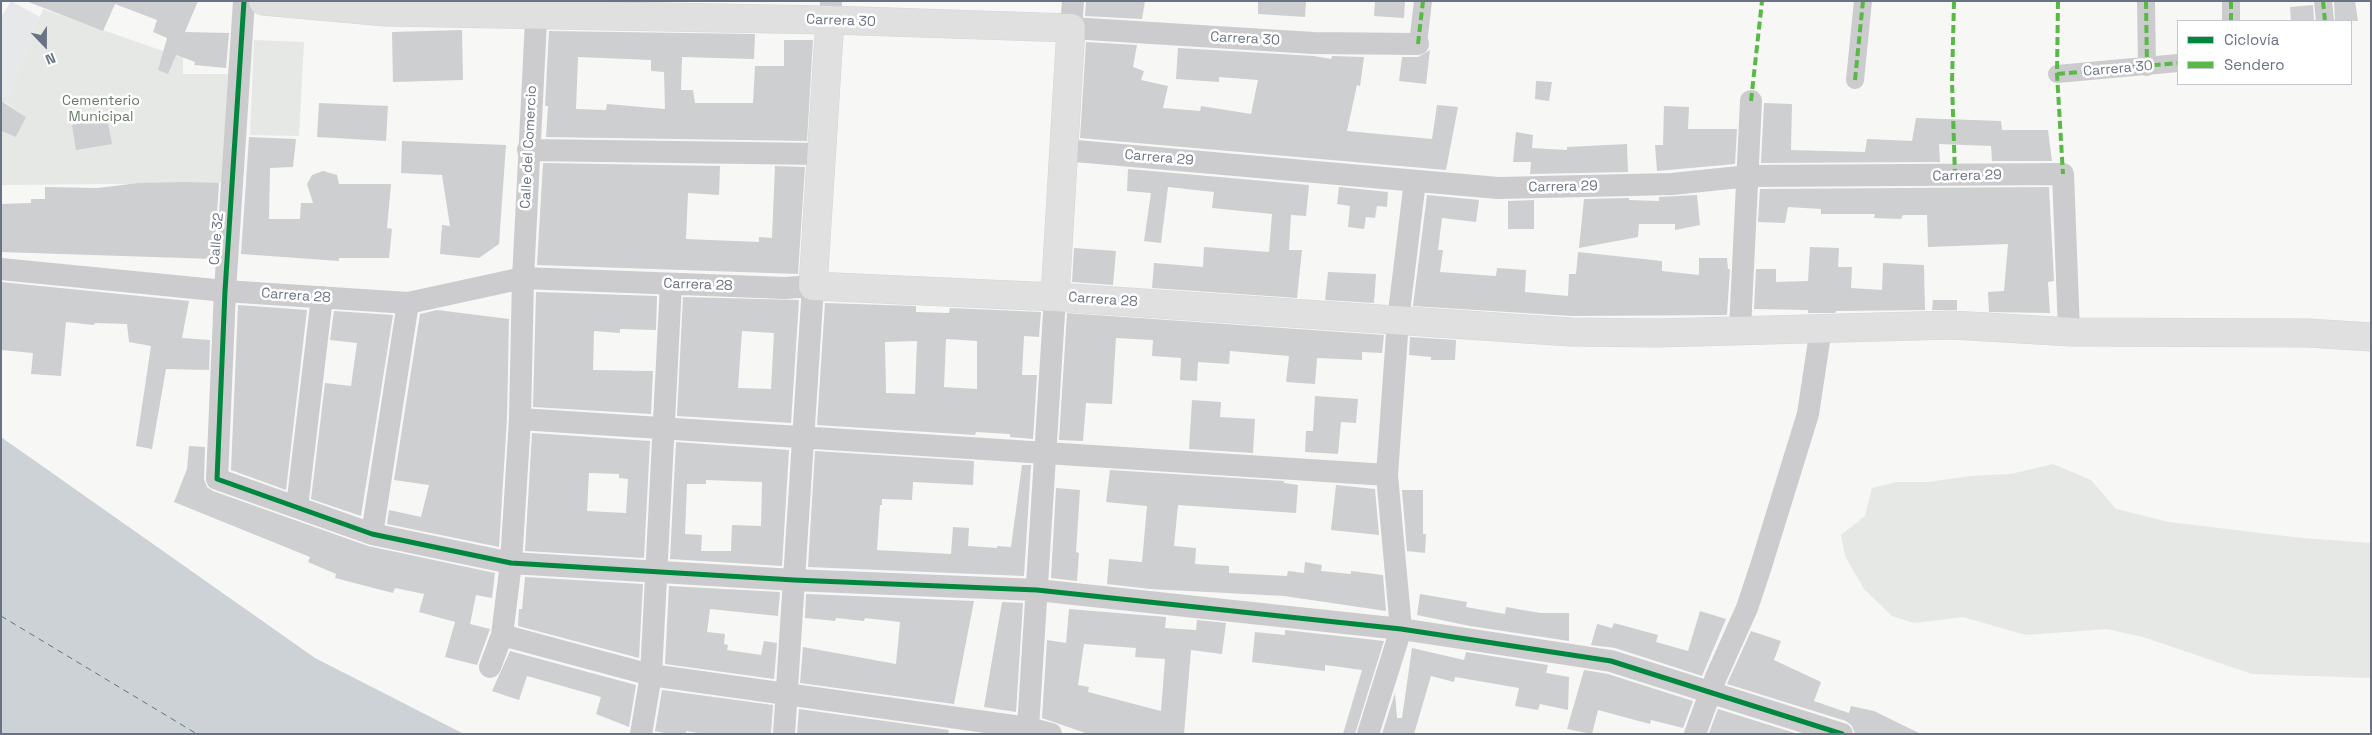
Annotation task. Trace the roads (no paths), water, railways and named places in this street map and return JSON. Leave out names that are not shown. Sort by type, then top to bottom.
[{"type":"main road","name":"Carrera 30","points":[[263,1],[387,6],[830,11],[1071,28]]},
{"type":"main road","points":[[813,286],[830,11]]},
{"type":"main road","points":[[1055,297],[1071,28]]},
{"type":"main road","name":"Carrera 28","points":[[813,286],[1055,297],[1570,332],[1658,333],[1952,325],[2069,331],[2308,333],[2371,337]]},
{"type":"street","name":"Calle 32","points":[[244,1],[224,291],[217,478],[296,507]]},
{"type":"street","points":[[1071,28],[1073,1]]},
{"type":"street","points":[[1418,44],[1423,1]]},
{"type":"street","points":[[1855,80],[1863,1]]},
{"type":"street","points":[[2146,1],[2147,67]]},
{"type":"street","points":[[2231,1],[2231,20]]},
{"type":"street","points":[[2323,1],[2325,20]]},
{"type":"street","name":"Calle del Comercio","points":[[490,667],[502,635],[511,563],[520,419],[523,278],[536,8]]},
{"type":"street","name":"Carrera 30","points":[[1071,28],[1313,43],[1418,44]]},
{"type":"street","name":"Carrera 30","points":[[2057,74],[2177,63]]},
{"type":"street","points":[[1740,330],[1751,102]]},
{"type":"street","points":[[528,150],[821,154]]},
{"type":"street","name":"Carrera 29","points":[[1064,150],[1498,188],[1672,184],[1748,176],[2063,174],[2069,331]]},
{"type":"street","points":[[1368,734],[1401,629],[1387,475],[1398,320],[1415,181]]},
{"type":"street","name":"Carrera 28","points":[[1,270],[224,291],[408,303],[523,278],[785,288],[813,286]]},
{"type":"street","points":[[641,734],[651,675],[671,284]]},
{"type":"street","points":[[784,734],[813,286]]},
{"type":"street","points":[[1027,731],[1055,297]]},
{"type":"street","points":[[322,298],[296,507],[372,534],[511,563],[794,580],[1037,590],[1401,629],[1611,661],[1842,734]]},
{"type":"street","points":[[372,534],[408,303]]},
{"type":"street","points":[[1695,734],[1710,692],[1747,608],[1777,516],[1808,414],[1822,328]]},
{"type":"street","points":[[520,419],[1387,475]]},
{"type":"street","points":[[502,635],[651,675],[1051,734]]},
{"type":"park label","name":"Cementerio Municipal","points":[[101,109]]}]
